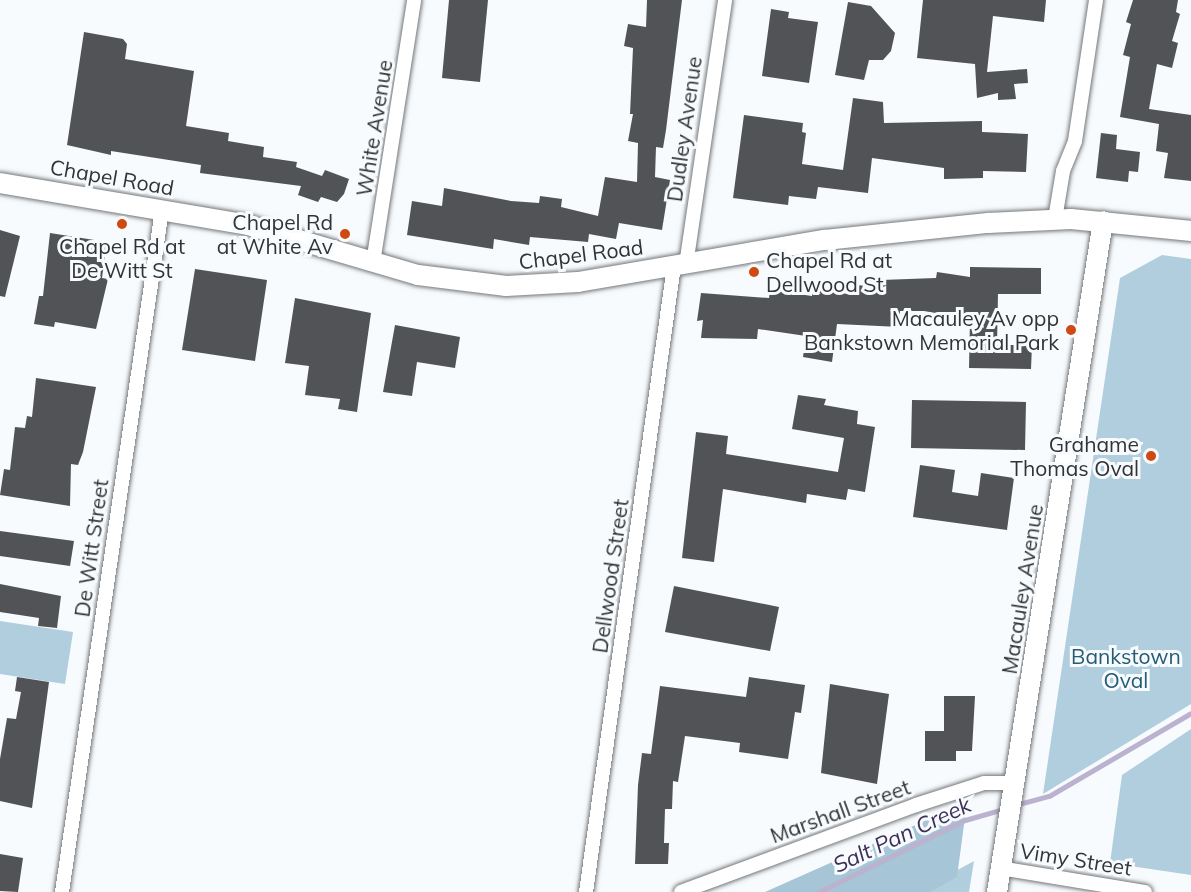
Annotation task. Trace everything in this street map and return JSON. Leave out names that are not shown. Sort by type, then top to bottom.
[{"type":"main road","name":"Chapel Road","points":[[0,183],[248,225],[373,263],[438,279],[506,286],[578,282],[848,237],[1055,219],[1103,221],[1191,231]]},
{"type":"main road","name":"Macauley Avenue","points":[[997,892],[1103,221]]},
{"type":"street","name":"White Avenue","points":[[373,263],[414,0]]},
{"type":"street","name":"Dudley Avenue","points":[[680,265],[725,0]]},
{"type":"street","points":[[1055,219],[1063,171],[1075,141],[1096,0]]},
{"type":"street","name":"De Witt Street","points":[[62,892],[162,210]]},
{"type":"street","name":"Dellwood Street","points":[[586,892],[680,265]]},
{"type":"street","name":"Marshall Street","points":[[681,892],[916,805],[984,783],[1015,783]]},
{"type":"street","name":"Vimy Street","points":[[1000,868],[1145,892]]},
{"type":"green space","name":"Bankstown Oval","points":[[1162,255],[1191,259],[1191,704],[1043,794],[1120,278]]},
{"type":"green space","points":[[0,621],[73,632],[65,684],[0,674]]},
{"type":"green space","points":[[1191,729],[1191,875],[1110,863],[1122,775]]},
{"type":"green space","points":[[974,861],[969,892],[917,892]]},
{"type":"shaded area","points":[[967,802],[957,877],[930,892],[765,892]]},
{"type":"building","points":[[449,0],[488,0],[480,82],[442,78]]},
{"type":"building","points":[[647,0],[682,0],[663,148],[656,147],[655,177],[670,180],[662,230],[619,223],[616,239],[589,234],[588,242],[530,237],[529,245],[494,239],[493,249],[407,235],[412,201],[442,206],[444,188],[511,201],[539,203],[540,196],[562,199],[561,207],[598,216],[605,177],[637,182],[638,143],[628,141],[633,114],[630,114],[633,48],[624,46],[628,24],[646,27]]},
{"type":"building","points":[[923,0],[1046,0],[1044,22],[993,16],[987,72],[1027,69],[1028,83],[1014,84],[1016,99],[998,100],[998,93],[977,98],[975,64],[917,58]]},
{"type":"building","points":[[1133,0],[1178,0],[1176,12],[1180,14],[1172,41],[1178,43],[1172,68],[1157,64],[1149,109],[1191,115],[1191,181],[1164,178],[1168,153],[1156,151],[1159,124],[1120,117],[1130,57],[1123,55],[1131,24],[1126,22]]},
{"type":"building","points":[[848,2],[871,6],[895,33],[891,51],[883,60],[869,60],[864,80],[835,75]]},
{"type":"building","points":[[771,9],[789,12],[788,18],[818,22],[809,83],[762,76]]},
{"type":"building","points":[[84,32],[123,39],[127,44],[125,59],[194,71],[186,126],[229,133],[228,141],[264,147],[263,157],[297,162],[296,167],[322,176],[325,170],[349,179],[344,194],[337,202],[321,197],[318,202],[298,195],[301,186],[200,173],[201,165],[111,151],[111,155],[67,145]]},
{"type":"building","points":[[853,98],[883,102],[884,123],[982,121],[982,132],[1028,134],[1026,172],[983,171],[983,178],[944,179],[944,168],[872,158],[868,193],[818,187],[816,199],[789,196],[788,205],[733,198],[744,115],[803,123],[802,132],[806,133],[802,164],[843,170]]},
{"type":"building","points":[[1101,133],[1117,135],[1116,149],[1140,152],[1138,172],[1129,171],[1128,182],[1096,178]]},
{"type":"building","points":[[0,230],[20,236],[5,297],[0,296]]},
{"type":"building","points":[[50,233],[107,242],[102,278],[108,279],[96,329],[55,322],[54,327],[34,324],[39,296],[43,296]]},
{"type":"building","points":[[970,267],[1041,268],[1041,294],[998,294],[997,345],[1032,345],[1031,369],[969,368],[970,319],[924,311],[900,311],[900,327],[837,324],[832,362],[803,357],[806,336],[758,329],[757,339],[701,338],[703,320],[697,321],[701,293],[769,298],[770,290],[812,296],[813,289],[855,295],[855,285],[881,287],[881,280],[936,278],[937,272],[970,277]]},
{"type":"building","points":[[195,269],[267,280],[255,361],[182,350]]},
{"type":"building","points":[[295,298],[371,313],[357,412],[338,409],[340,399],[305,395],[309,366],[285,363]]},
{"type":"building","points":[[395,325],[460,337],[455,368],[417,362],[412,396],[383,392]]},
{"type":"building","points":[[36,378],[96,387],[83,452],[78,465],[71,464],[70,506],[0,495],[4,469],[10,470],[15,427],[25,428],[27,416],[32,417]]},
{"type":"building","points":[[798,395],[826,399],[824,405],[858,411],[857,424],[875,427],[865,492],[848,489],[846,500],[807,494],[806,503],[723,489],[714,562],[682,558],[696,432],[728,436],[726,454],[838,472],[844,438],[792,429]]},
{"type":"building","points":[[912,400],[1026,402],[1025,450],[911,448]]},
{"type":"building","points":[[920,465],[955,470],[952,492],[978,496],[981,473],[1014,478],[1007,530],[913,517]]},
{"type":"building","points":[[0,531],[74,541],[70,566],[0,556]]},
{"type":"building","points":[[0,584],[61,596],[57,628],[38,626],[39,618],[0,612]]},
{"type":"building","points":[[674,586],[779,607],[770,651],[665,632]]},
{"type":"building","points":[[17,677],[49,682],[32,808],[0,801],[0,759],[7,718],[16,719],[21,692],[15,691]]},
{"type":"building","points":[[749,677],[805,685],[801,713],[795,712],[788,759],[739,752],[740,743],[685,736],[678,782],[673,781],[672,809],[665,809],[664,843],[669,843],[668,864],[635,864],[638,785],[642,753],[651,754],[660,686],[746,697]]},
{"type":"building","points":[[830,684],[889,694],[877,784],[821,773]]},
{"type":"building","points":[[944,696],[975,696],[972,751],[956,751],[956,761],[925,761],[925,731],[944,731]]},
{"type":"building","points":[[0,854],[23,858],[18,892],[0,891]]},
{"type":"waterway","name":"Salt Pan Creek","points":[[1015,805],[1049,796],[1191,713]]},
{"type":"waterway","name":"Salt Pan Creek","points":[[819,892],[965,820],[1007,808]]},
{"type":"place","name":"Chapel Rd at De Witt St","points":[[122,224]]},
{"type":"place","name":"Chapel Rd at White Av","points":[[345,234]]},
{"type":"place","name":"Chapel Rd at Dellwood St","points":[[754,272]]},
{"type":"place","name":"Macauley Av opp Bankstown Memorial Park","points":[[1071,330]]},
{"type":"place","name":"Grahame Thomas Oval","points":[[1151,456]]}]
